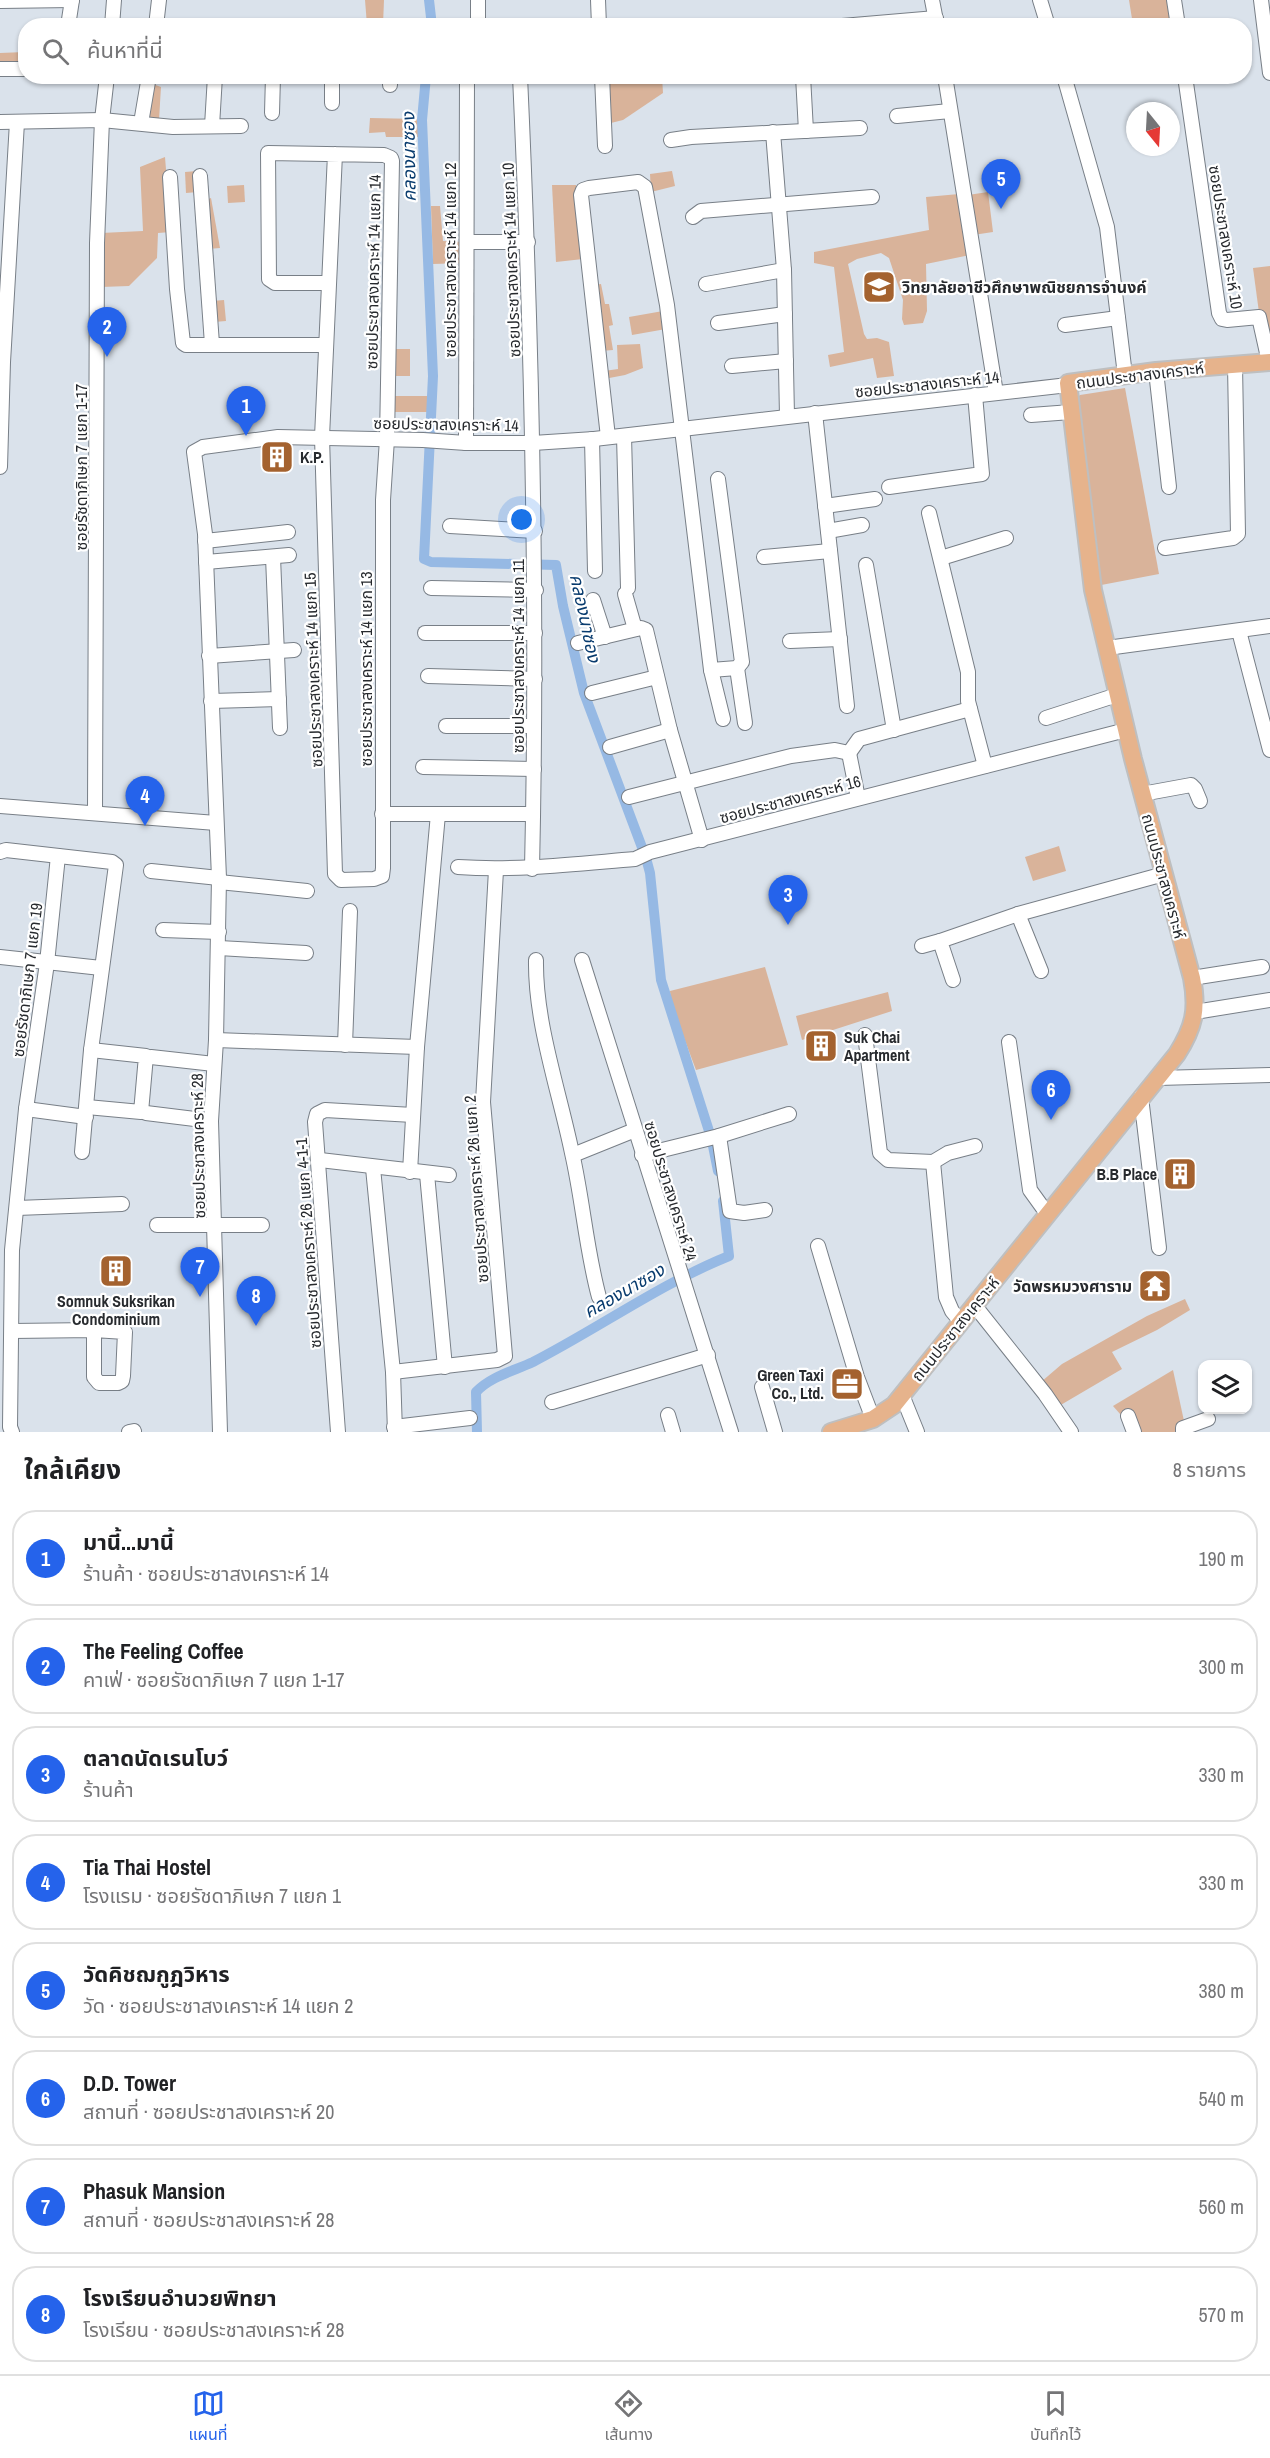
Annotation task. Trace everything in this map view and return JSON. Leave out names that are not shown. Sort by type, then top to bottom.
[{"type":"main road","name":"ถนนประชาสงเคราะห์","points":[[831,1432],[873,1419],[887,1411],[902,1395],[1185,1043],[1195,1012],[1192,978],[1142,794],[1089,571],[1068,385],[1156,371],[1269,362]]},
{"type":"street","points":[[0,1],[72,0],[69,18]]},
{"type":"street","points":[[113,18],[114,0]]},
{"type":"street","points":[[157,18],[159,0]]},
{"type":"street","points":[[478,0],[478,18]]},
{"type":"street","points":[[598,0],[599,18]]},
{"type":"street","points":[[933,0],[935,18]]},
{"type":"street","points":[[1040,0],[1046,18]]},
{"type":"street","points":[[1174,0],[1177,18]]},
{"type":"street","points":[[1261,0],[1270,74]]},
{"type":"street","points":[[0,69],[18,69]]},
{"type":"street","name":"ซอยรัชดาภิเษก 7 แยก 1-17","points":[[95,813],[97,243],[102,120],[106,84]]},
{"type":"street","points":[[141,123],[148,84]]},
{"type":"street","points":[[212,126],[215,84]]},
{"type":"street","points":[[272,112],[273,84]]},
{"type":"street","points":[[332,84],[332,103]]},
{"type":"street","name":"ซอยประชาสงเคราะห์ 14 แยก 12","points":[[466,443],[467,84]]},
{"type":"street","name":"ซอยประชาสงเคราะห์ 14 แยก 10","points":[[520,84],[528,242],[533,443]]},
{"type":"street","points":[[602,84],[605,146]]},
{"type":"street","points":[[804,84],[806,131]]},
{"type":"street","points":[[946,84],[996,393]]},
{"type":"street","points":[[1066,84],[1107,227],[1125,375]]},
{"type":"street","name":"ซอยประชาสงเคราะห์ 10","points":[[1186,84],[1219,314],[1222,319],[1227,320],[1259,317],[1269,362]]},
{"type":"street","points":[[897,116],[950,111]]},
{"type":"street","points":[[0,122],[102,120],[173,126],[241,126]]},
{"type":"street","points":[[0,467],[5,273],[17,122]]},
{"type":"street","points":[[671,140],[860,128]]},
{"type":"street","points":[[773,132],[784,270],[787,416]]},
{"type":"street","name":"ซอยประชาสงเคราะห์ 14 แยก 14","points":[[328,283],[275,283],[269,279],[268,153],[384,155],[391,158],[387,439]]},
{"type":"street","name":"ซอยประชาสงเคราะห์ 14 แยก 15","points":[[335,154],[322,437],[335,873],[341,880],[359,881]]},
{"type":"street","points":[[200,176],[212,344]]},
{"type":"street","points":[[170,177],[183,343],[325,345]]},
{"type":"street","points":[[608,437],[581,195],[583,190],[589,188],[638,182],[645,187],[667,305],[684,428],[711,670],[723,719]]},
{"type":"street","points":[[693,217],[701,211],[872,196]]},
{"type":"street","points":[[467,242],[528,242]]},
{"type":"street","points":[[706,284],[784,270]]},
{"type":"street","points":[[718,322],[785,314]]},
{"type":"street","points":[[1065,325],[1118,318]]},
{"type":"street","points":[[732,366],[786,361]]},
{"type":"street","points":[[1165,548],[1233,538],[1238,534],[1235,365]]},
{"type":"street","points":[[1156,371],[1169,487]]},
{"type":"street","name":"ซอยประชาสงเคราะห์ 14","points":[[216,823],[205,541],[194,452],[203,447],[278,437],[429,440],[466,443],[533,443],[592,439],[1068,385]]},
{"type":"street","points":[[889,487],[982,474],[975,396]]},
{"type":"street","points":[[1031,415],[1071,412]]},
{"type":"street","points":[[815,413],[847,706]]},
{"type":"street","points":[[624,435],[627,591],[635,629]]},
{"type":"street","name":"ซอยประชาสงเคราะห์ 14 แยก 13","points":[[359,881],[381,876],[383,500],[387,439]]},
{"type":"street","points":[[592,439],[595,571]]},
{"type":"street","name":"ซอยประชาสงเคราะห์ 14 แยก 11","points":[[532,869],[536,590],[533,443]]},
{"type":"street","points":[[711,670],[737,668],[742,662],[718,479]]},
{"type":"street","points":[[825,506],[875,499]]},
{"type":"street","points":[[929,513],[968,672],[970,709],[986,766]]},
{"type":"street","points":[[828,531],[862,525]]},
{"type":"street","points":[[450,526],[535,531]]},
{"type":"street","points":[[205,541],[288,532]]},
{"type":"street","points":[[941,558],[1006,538]]},
{"type":"street","points":[[764,557],[830,551]]},
{"type":"street","points":[[206,562],[290,555]]},
{"type":"street","points":[[273,556],[280,728]]},
{"type":"street","points":[[866,565],[894,730]]},
{"type":"street","points":[[431,588],[536,590]]},
{"type":"street","points":[[593,600],[604,637]]},
{"type":"street","points":[[1107,648],[1270,626]]},
{"type":"street","points":[[578,643],[644,627],[646,630],[684,783],[702,840]]},
{"type":"street","points":[[1239,631],[1270,750]]},
{"type":"street","points":[[424,633],[535,633]]},
{"type":"street","points":[[790,641],[840,639]]},
{"type":"street","points":[[209,656],[294,650]]},
{"type":"street","points":[[737,668],[745,723]]},
{"type":"street","points":[[428,676],[535,679]]},
{"type":"street","points":[[592,693],[657,677]]},
{"type":"street","points":[[1046,718],[1117,695]]},
{"type":"street","points":[[211,701],[279,699]]},
{"type":"street","points":[[858,798],[849,753],[859,739],[970,709]]},
{"type":"street","points":[[446,726],[534,726]]},
{"type":"street","points":[[610,747],[670,730]]},
{"type":"street","name":"ซอยประชาสงเคราะห์ 16","points":[[458,867],[496,870],[532,869],[634,859],[650,852],[1126,730]]},
{"type":"street","points":[[629,797],[791,756],[835,750],[849,753]]},
{"type":"street","points":[[423,767],[534,769]]},
{"type":"street","points":[[1142,794],[1191,785],[1196,789],[1200,801]]},
{"type":"street","points":[[0,806],[216,823]]},
{"type":"street","points":[[382,814],[533,814]]},
{"type":"street","points":[[410,1172],[417,1047],[438,814]]},
{"type":"street","name":"ซอยประชาสงเคราะห์ 28","points":[[216,823],[219,948],[211,1121],[216,1225],[220,1432]]},
{"type":"street","points":[[0,852],[6,850],[112,862],[116,865],[91,1050],[82,1152]]},
{"type":"street","name":"ซอยรัชดาภิเษก 7 แยก 19","points":[[12,1432],[5,1418],[12,1331],[6,1250],[17,1208],[58,856]]},
{"type":"street","name":"ซอยประชาสงเคราะห์ 26 แยก 2","points":[[393,1372],[497,1360],[505,1356],[483,1102],[496,870]]},
{"type":"street","points":[[151,871],[307,891]]},
{"type":"street","points":[[922,946],[1018,914],[1164,874]]},
{"type":"street","points":[[345,1045],[350,911]]},
{"type":"street","points":[[1018,914],[1041,971]]},
{"type":"street","points":[[163,930],[219,932]]},
{"type":"street","points":[[940,940],[953,980]]},
{"type":"street","points":[[219,948],[306,953]]},
{"type":"street","points":[[0,957],[101,968]]},
{"type":"street","points":[[536,960],[536,990],[573,1155],[586,1238],[599,1297]]},
{"type":"street","name":"ซอยประชาสงเคราะห์ 24","points":[[582,960],[731,1432]]},
{"type":"street","points":[[1192,978],[1262,966]]},
{"type":"street","points":[[1195,1012],[1270,1000]]},
{"type":"street","points":[[865,1035],[880,1154],[888,1160],[933,1162],[948,1153],[975,1146]]},
{"type":"street","points":[[216,1040],[417,1047]]},
{"type":"street","points":[[1009,1042],[1030,1190],[1048,1215]]},
{"type":"street","points":[[27,1109],[141,1112],[146,1056],[91,1050]]},
{"type":"street","points":[[151,1057],[214,1064]]},
{"type":"street","points":[[1158,1078],[1270,1075]]},
{"type":"street","points":[[1141,1097],[1159,1248]]},
{"type":"street","name":"ซอยประชาสงเคราะห์ 26 แยก 4-1-1","points":[[338,1432],[320,1160],[315,1122],[317,1114],[325,1110],[413,1115]]},
{"type":"street","points":[[146,1113],[211,1121]]},
{"type":"street","points":[[642,1155],[719,1136],[789,1114]]},
{"type":"street","points":[[573,1155],[635,1130]]},
{"type":"street","points":[[719,1136],[730,1211],[744,1213],[765,1210]]},
{"type":"street","points":[[320,1160],[373,1168],[449,1175]]},
{"type":"street","points":[[933,1162],[946,1297],[952,1311],[961,1322]]},
{"type":"street","points":[[373,1168],[393,1372],[395,1430],[470,1418]]},
{"type":"street","points":[[427,1174],[446,1367]]},
{"type":"street","points":[[17,1208],[122,1204]]},
{"type":"street","points":[[157,1225],[262,1226]]},
{"type":"street","points":[[818,1246],[856,1377],[873,1419]]},
{"type":"street","points":[[975,1306],[1045,1394],[1071,1432]]},
{"type":"street","points":[[12,1331],[94,1330]]},
{"type":"street","points":[[552,1402],[708,1355]]},
{"type":"street","points":[[762,1387],[775,1432]]},
{"type":"street","points":[[902,1395],[917,1432]]},
{"type":"street","points":[[668,1415],[673,1432]]},
{"type":"street","points":[[1128,1416],[1134,1432]]},
{"type":"street","points":[[1183,1432],[1183,1428],[1208,1419]]},
{"type":"shaded area","points":[[365,0],[384,0],[383,18],[366,18]]},
{"type":"shaded area","points":[[1129,0],[1171,0],[1173,18],[1132,18]]},
{"type":"shaded area","points":[[18,52],[18,65],[0,65],[0,53]]},
{"type":"shaded area","points":[[150,84],[153,84],[161,87],[159,120],[146,120]]},
{"type":"shaded area","points":[[608,84],[662,84],[663,93],[623,120],[611,123]]},
{"type":"shaded area","points":[[370,118],[420,119],[421,137],[386,137],[385,132],[369,133]]},
{"type":"shaded area","points":[[165,157],[171,232],[158,233],[157,258],[129,286],[101,287],[101,233],[143,231],[140,167]]},
{"type":"shaded area","points":[[197,171],[198,192],[186,193],[185,172]]},
{"type":"shaded area","points":[[672,171],[675,186],[651,192],[650,174]]},
{"type":"shaded area","points":[[244,185],[245,202],[228,203],[227,186]]},
{"type":"shaded area","points":[[552,185],[576,185],[583,259],[556,262]]},
{"type":"shaded area","points":[[988,192],[993,232],[973,235],[968,195]]},
{"type":"shaded area","points":[[959,194],[970,255],[926,264],[927,311],[923,323],[904,325],[903,300],[889,258],[881,253],[857,259],[848,264],[864,334],[867,339],[877,338],[889,342],[894,376],[877,378],[873,358],[830,367],[828,355],[844,352],[834,267],[814,263],[814,252],[929,230],[926,197]]},
{"type":"shaded area","points":[[211,198],[220,248],[208,249],[206,200]]},
{"type":"shaded area","points":[[431,206],[440,206],[443,241],[464,242],[465,263],[433,264]]},
{"type":"shaded area","points":[[1270,266],[1270,355],[1260,320],[1253,268]]},
{"type":"shaded area","points":[[601,284],[605,304],[609,304],[613,325],[609,326],[613,350],[601,351],[593,285]]},
{"type":"shaded area","points":[[224,300],[226,321],[214,322],[212,301]]},
{"type":"shaded area","points":[[663,311],[666,329],[632,335],[629,317]]},
{"type":"shaded area","points":[[640,344],[643,368],[625,375],[604,379],[604,371],[618,369],[617,345]]},
{"type":"shaded area","points":[[392,349],[410,349],[410,376],[392,376]]},
{"type":"shaded area","points":[[1125,388],[1159,574],[1096,586],[1075,400],[1080,395]]},
{"type":"shaded area","points":[[390,396],[428,396],[428,412],[390,412]]},
{"type":"shaded area","points":[[1059,846],[1066,871],[1033,881],[1025,857]]},
{"type":"shaded area","points":[[765,967],[788,1045],[696,1070],[671,1003],[670,991]]},
{"type":"shaded area","points":[[888,992],[892,1011],[802,1040],[796,1016]]},
{"type":"shaded area","points":[[1185,1299],[1190,1310],[1157,1330],[1112,1352],[1122,1369],[1059,1406],[1041,1382],[1062,1364],[1147,1316]]},
{"type":"shaded area","points":[[1173,1370],[1184,1421],[1178,1431],[1174,1432],[1136,1432],[1113,1406]]},
{"type":"waterway","name":"คลองนาซอง","points":[[429,0],[431,18]]},
{"type":"waterway","name":"คลองนาซอง","points":[[425,84],[422,120],[433,376],[424,559],[431,562],[556,565],[563,606],[584,693],[646,858],[650,873],[661,980],[709,1131]]},
{"type":"waterway","name":"คลองนาซอง","points":[[713,1146],[718,1171]]},
{"type":"waterway","name":"คลองนาซอง","points":[[477,1432],[476,1392],[482,1386],[558,1349],[654,1293],[729,1256],[723,1201]]},
{"type":"place","name":"วัดคิชฌกูฎวิหาร","points":[[1001,209]]},
{"type":"place","name":"วิทยาลัยอาชีวศึกษาพณิชยการจำนงค์","points":[[879,287]]},
{"type":"place","name":"The Feeling Coffee","points":[[107,357]]},
{"type":"place","name":"มานี้...มานี้","points":[[246,436]]},
{"type":"place","name":"K.P.","points":[[277,457]]},
{"type":"place","name":"Tia Thai Hostel","points":[[145,826]]},
{"type":"place","name":"ตลาดนัดเรนโบว์","points":[[788,925]]},
{"type":"place","name":"Suk Chai Apartment","points":[[821,1046]]},
{"type":"place","name":"D.D. Tower","points":[[1051,1120]]},
{"type":"place","name":"B.B Place","points":[[1180,1174]]},
{"type":"place","name":"Somnuk Suksrikan Condominium","points":[[116,1271]]},
{"type":"place","name":"วัดพรหมวงศาราม","points":[[1155,1286]]},
{"type":"place","name":"Phasuk Mansion","points":[[200,1297]]},
{"type":"place","name":"โรงเรียนอำนวยพิทยา","points":[[256,1326]]},
{"type":"place","name":"Green Taxi Co., Ltd.","points":[[847,1384]]}]
